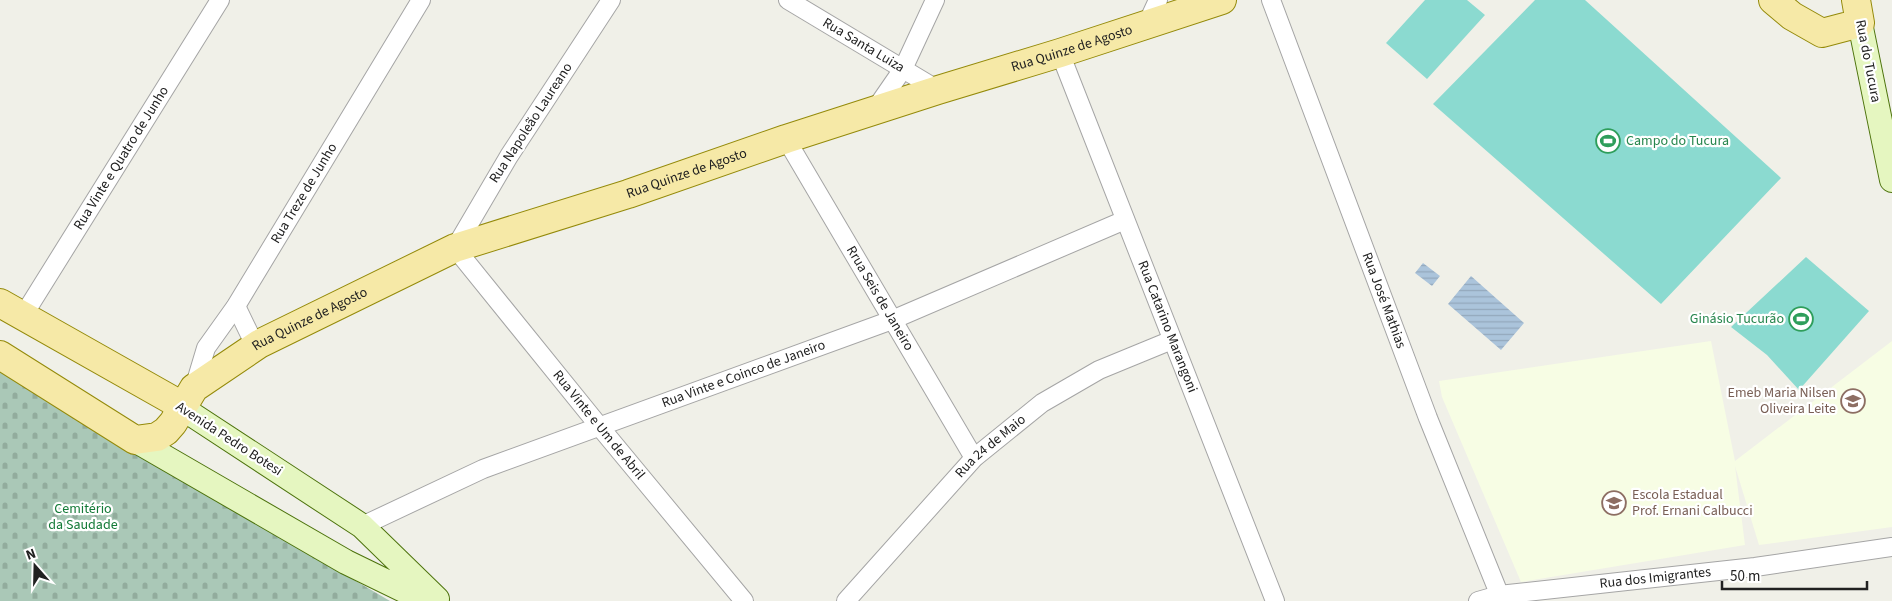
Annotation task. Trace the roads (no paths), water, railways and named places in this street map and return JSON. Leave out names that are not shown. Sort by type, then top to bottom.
[{"type":"main road","name":"Rua Quinze de Agosto","points":[[188,398],[259,344],[455,248],[628,194],[786,139],[938,90],[1060,53],[1153,12],[1222,0]]},
{"type":"main road","points":[[1773,0],[1792,16],[1822,33],[1858,12]]},
{"type":"main road","name":"Rua do Tucura","points":[[1858,12],[1892,180]]},
{"type":"main road","name":"Avenida Pedro Botesi","points":[[11,310],[188,398],[362,526],[439,601]]},
{"type":"main road","points":[[0,356],[135,440],[346,562],[426,601]]},
{"type":"main road","points":[[135,440],[156,437],[166,431],[174,423],[188,398]]},
{"type":"street","name":"Rua Vinte e Quatro de Junho","points":[[11,310],[220,0]]},
{"type":"street","name":"Rua Treze de Junho","points":[[188,398],[206,348],[236,306],[421,0]]},
{"type":"street","name":"Rua Napoleão Laureano","points":[[455,248],[509,156],[611,0]]},
{"type":"street","name":"Rua Santa Luiza","points":[[788,0],[938,90]]},
{"type":"street","points":[[873,112],[903,69],[936,0]]},
{"type":"street","name":"Rua José Mathias","points":[[1271,0],[1428,418],[1501,598]]},
{"type":"street","name":"Rua Catarino Marangoni","points":[[1060,53],[1274,601]]},
{"type":"street","name":"Rrua Seis de Janeiro","points":[[786,139],[974,458]]},
{"type":"street","name":"Rua Vinte e Coinco de Janeiro","points":[[362,526],[483,469],[892,320],[1124,220]]},
{"type":"street","name":"Rua Vinte e Um de Abril","points":[[455,248],[744,601]]},
{"type":"street","points":[[236,306],[250,335],[259,344]]},
{"type":"street","name":"Rua 24 de Maio","points":[[846,601],[974,458],[1042,403],[1100,370],[1172,340]]},
{"type":"street","name":"Rua dos Imigrantes","points":[[1478,601],[1756,567],[1892,547]]},
{"type":"place","name":"Campo do Tucura","points":[[1608,141]]},
{"type":"place","name":"Ginásio Tucurão","points":[[1801,319]]},
{"type":"place","name":"Emeb Maria Nilsen Oliveira Leite","points":[[1853,401]]},
{"type":"place","name":"Escola Estadual Prof. Ernani Calbucci","points":[[1614,503]]},
{"type":"park label","name":"Cemitério da Saudade","points":[[83,518]]}]
